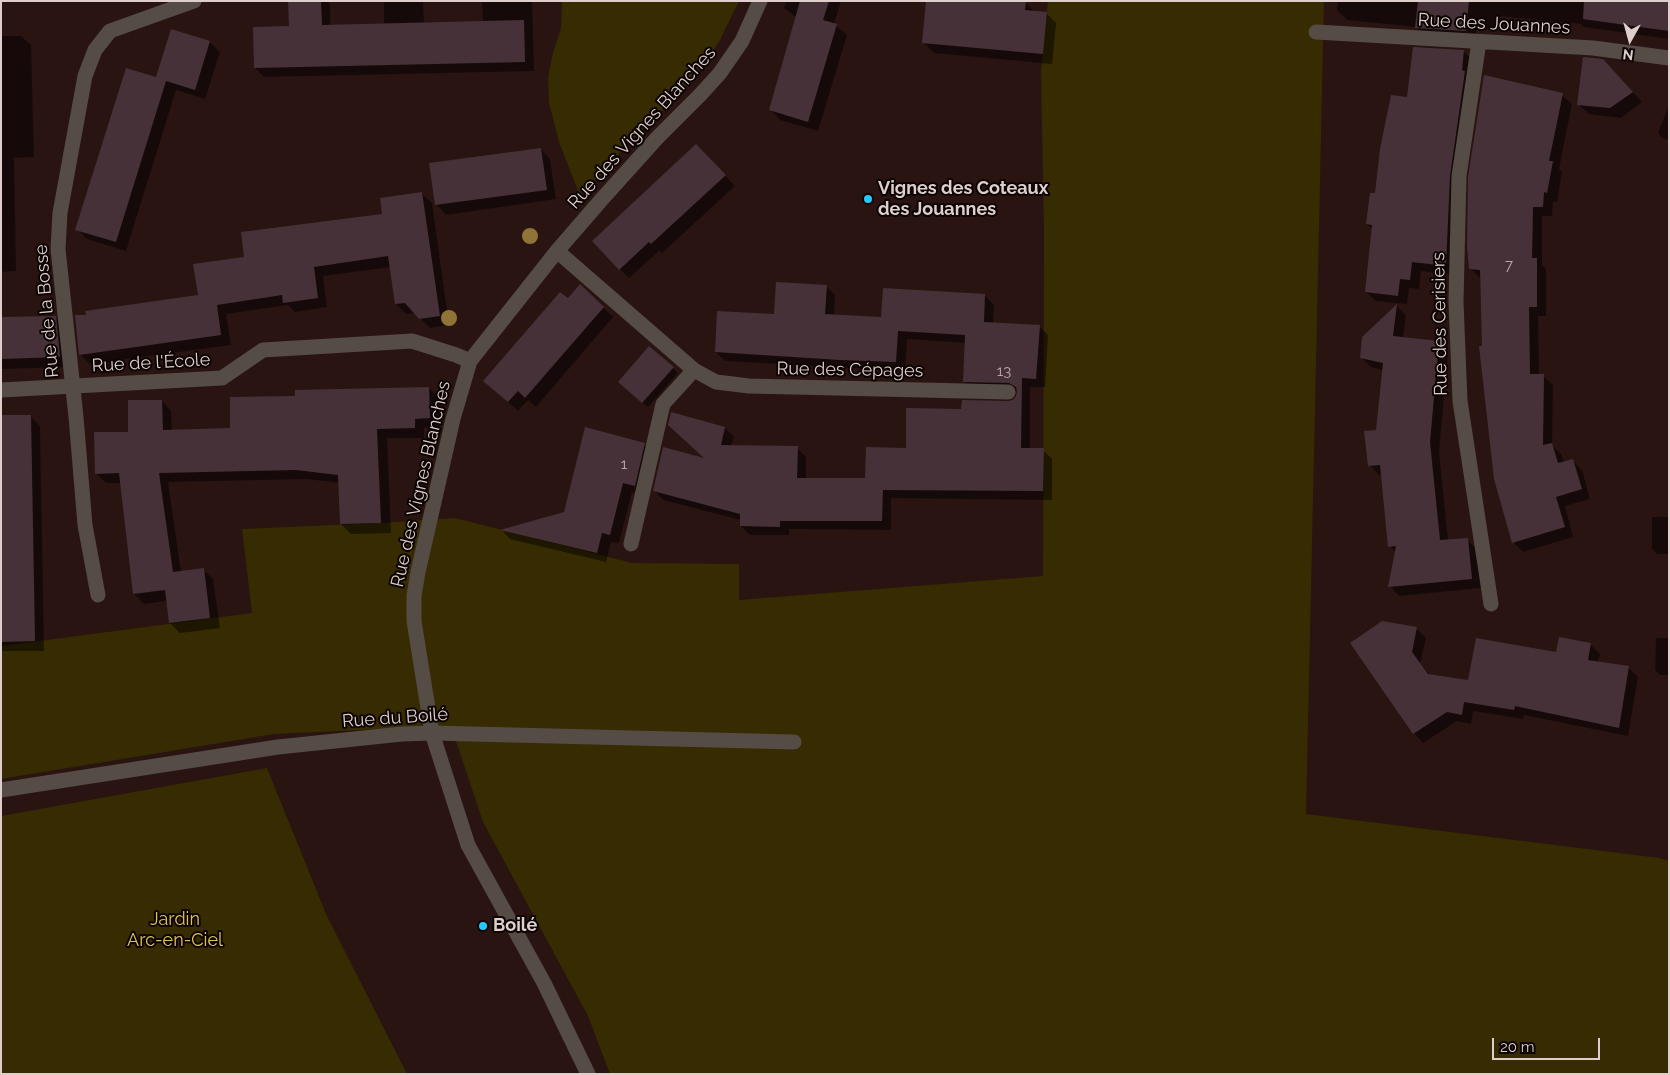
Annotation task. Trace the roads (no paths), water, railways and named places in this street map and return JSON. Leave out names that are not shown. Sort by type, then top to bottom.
[{"type":"street","name":"Rue de la Bosse","points":[[98,595],[85,525],[58,249],[60,213],[85,76],[94,50],[110,31],[194,1]]},
{"type":"street","name":"Rue des Vignes Blanches","points":[[588,1074],[544,983],[468,845],[432,733],[414,621],[414,596],[423,545],[453,418],[470,361],[557,251],[645,151],[720,73],[742,41],[760,1]]},
{"type":"street","name":"Rue des Jouannes","points":[[1316,32],[1593,48],[1669,58]]},
{"type":"street","name":"Rue des Cerisiers","points":[[1479,42],[1459,176],[1456,302],[1460,401],[1491,604]]},
{"type":"street","name":"Rue des Cépages","points":[[557,251],[694,370],[716,382],[749,386],[1008,392]]},
{"type":"street","name":"Rue de l'École","points":[[1,390],[222,378],[263,350],[412,341],[456,354],[470,361]]},
{"type":"street","points":[[631,544],[663,404],[694,370]]},
{"type":"street","name":"Rue du Boilé","points":[[1,790],[278,747],[402,734],[432,733],[794,742]]},
{"type":"place","name":"Vignes des Coteaux des Jouannes","points":[[868,199]]},
{"type":"place","name":"Boilé","points":[[483,926]]},
{"type":"park label","name":"Jardin Arc-en-Ciel","points":[[175,930]]}]
